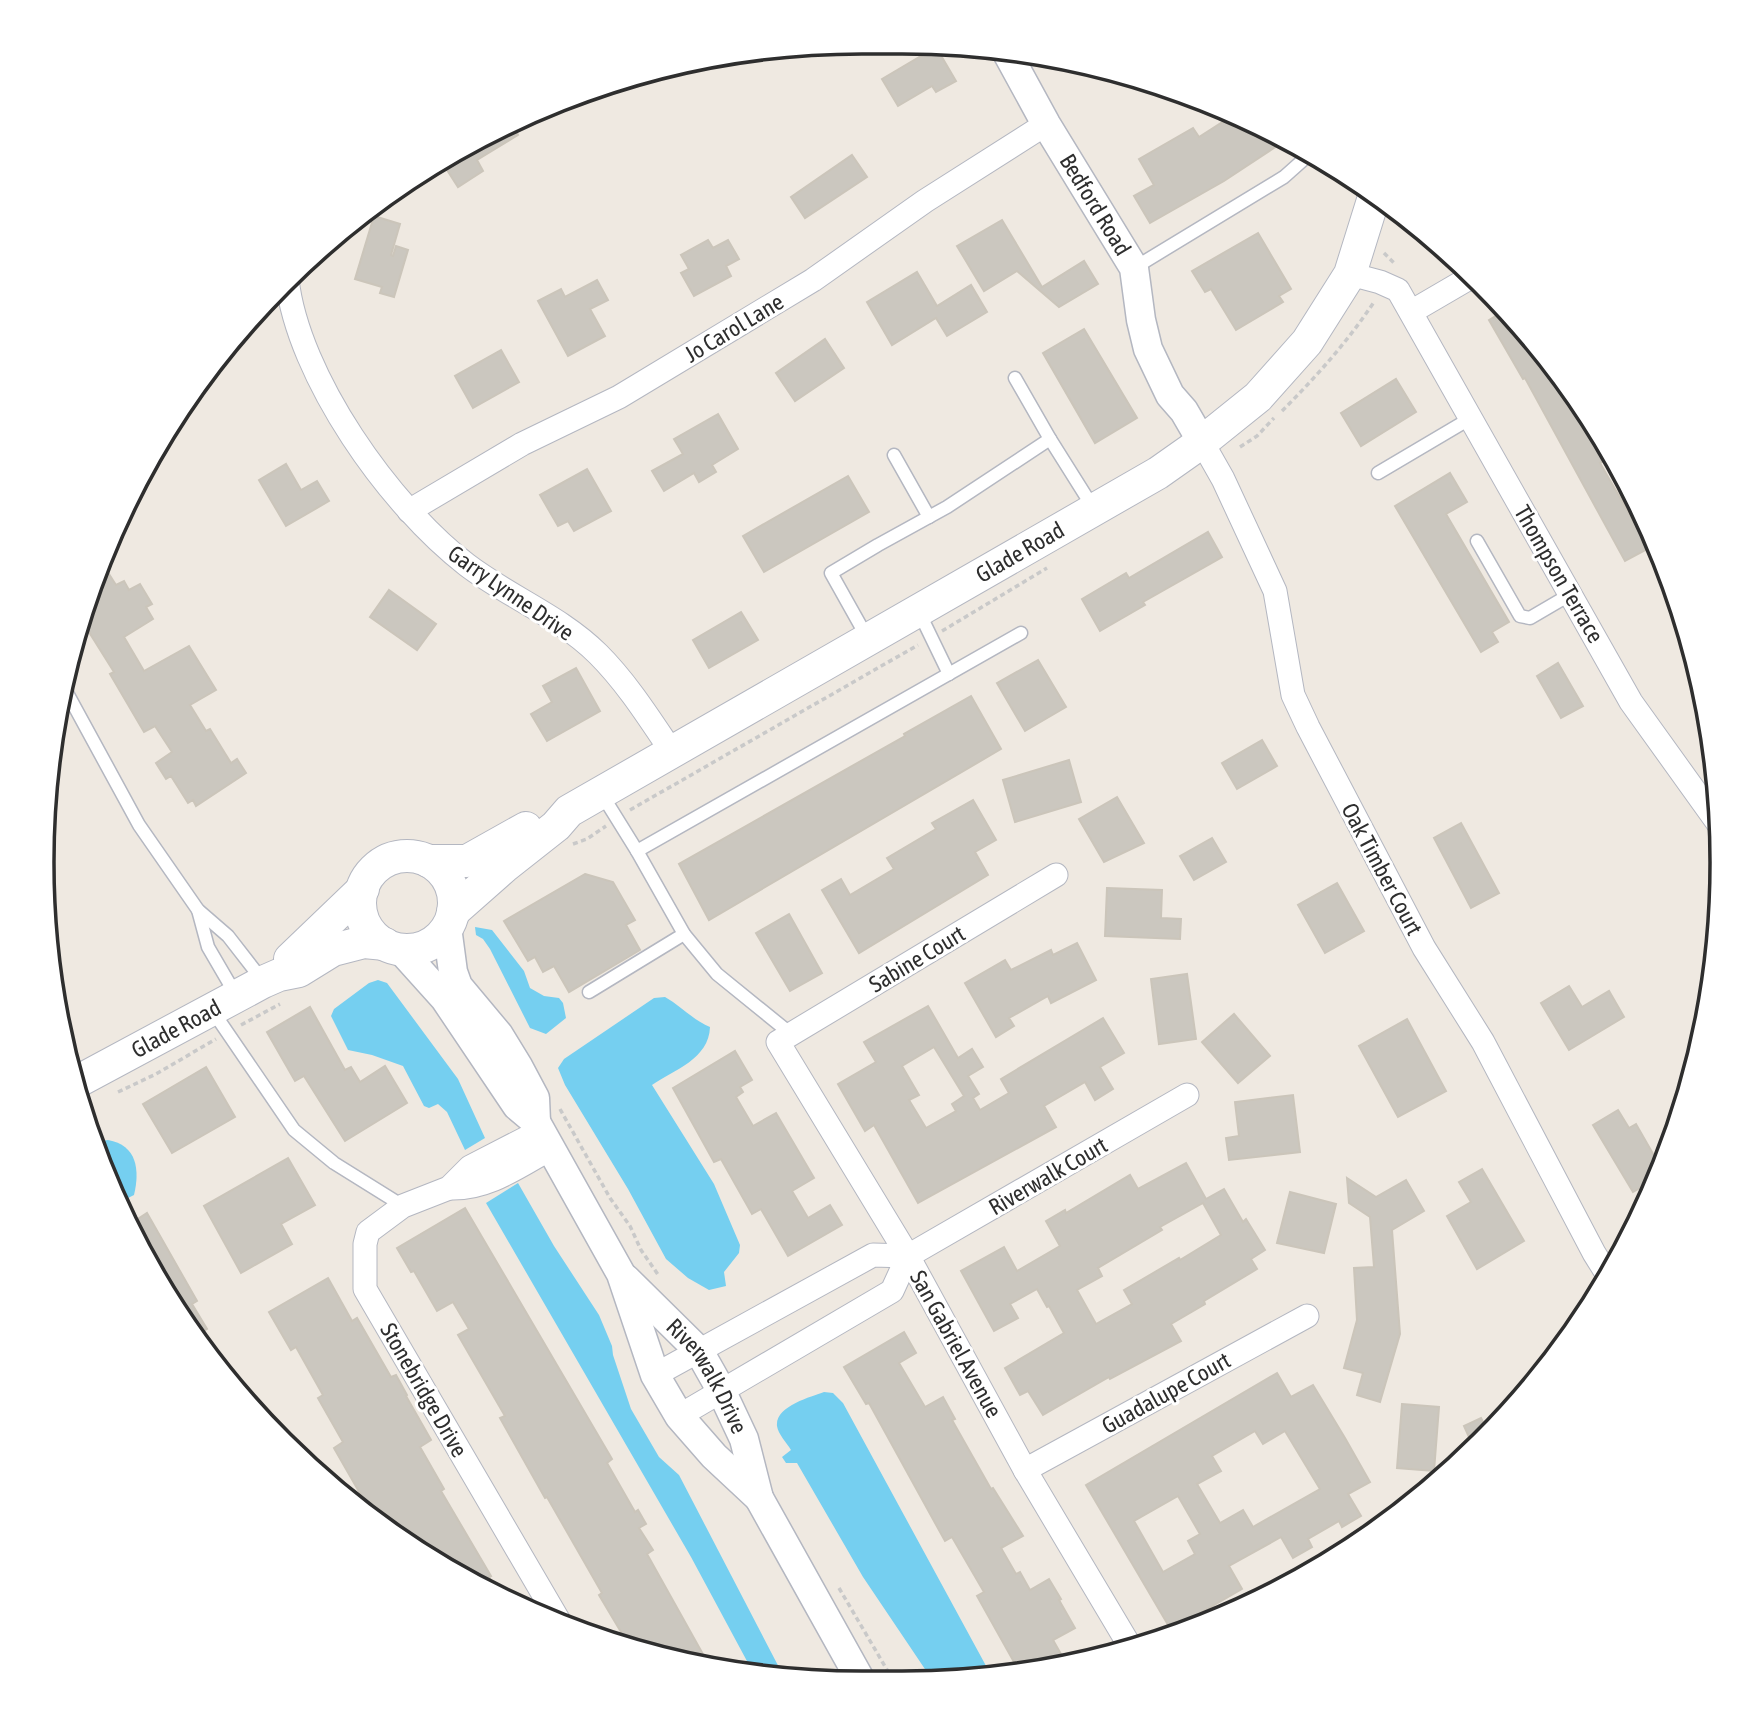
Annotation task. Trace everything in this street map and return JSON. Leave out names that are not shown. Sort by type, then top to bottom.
[{"type":"main road","name":"Glade Road","points":[[84,1079],[250,1000],[333,950],[364,942],[421,948],[434,942],[450,919],[569,811],[1158,473],[1258,397],[1307,342],[1350,274],[1372,205]]},
{"type":"main road","name":"Glade Road","points":[[250,1000],[361,880],[388,860],[404,856],[420,857],[421,851],[467,861],[550,814],[569,811]]},
{"type":"main road","points":[[421,851],[446,876],[453,889],[450,919]]},
{"type":"main road","points":[[361,880],[362,914],[368,929],[393,946]]},
{"type":"street","name":"Bedford Road","points":[[1012,62],[1045,124],[1134,268],[1141,320],[1149,349],[1170,395],[1184,411],[1202,442]]},
{"type":"street","name":"Jo Carol Lane","points":[[409,511],[522,443],[619,397],[813,280],[925,201],[1045,124]]},
{"type":"street","name":"Thompson Terrace","points":[[1350,274],[1398,290],[1631,702],[1708,809]]},
{"type":"street","points":[[1411,312],[1462,281]]},
{"type":"street","name":"Garry Lynne Drive","points":[[289,294],[303,343],[322,383],[358,445],[409,511],[435,539],[470,567],[550,617],[597,653],[626,685],[672,752]]},
{"type":"street","name":"Oak Timber Court","points":[[1202,442],[1219,470],[1275,591],[1293,695],[1308,727],[1424,948],[1483,1042],[1602,1265]]},
{"type":"street","name":"Sabine Court","points":[[785,1038],[1056,875]]},
{"type":"street","name":"Riverwalk Drive","points":[[450,919],[453,972],[458,986],[499,1035],[518,1066],[535,1098],[542,1134]]},
{"type":"street","name":"Riverwalk Drive","points":[[393,946],[444,999],[517,1106],[542,1134],[621,1274],[656,1375],[680,1416],[713,1456],[759,1499]]},
{"type":"street","name":"San Gabriel Avenue","points":[[785,1038],[1025,1470],[1125,1639]]},
{"type":"street","name":"Riverwalk Court","points":[[908,1256],[1187,1095]]},
{"type":"street","name":"Stonebridge Drive","points":[[542,1134],[470,1167],[449,1188],[403,1206],[368,1232],[365,1244],[365,1289],[552,1608]]},
{"type":"street","points":[[656,1375],[873,1255],[908,1256],[891,1291],[680,1416]]},
{"type":"street","name":"Riverwalk Drive","points":[[621,1274],[699,1351],[744,1439],[759,1499],[855,1671]]},
{"type":"street","name":"Guadalupe Court","points":[[1025,1470],[1307,1316]]},
{"type":"lane","points":[[1134,268],[1284,177],[1302,161]]},
{"type":"lane","points":[[1015,378],[1094,509]]},
{"type":"lane","points":[[1378,473],[1471,418]]},
{"type":"lane","points":[[867,639],[831,573],[929,517],[1050,439]]},
{"type":"lane","points":[[894,455],[929,517]]},
{"type":"lane","points":[[1477,541],[1520,616],[1530,618],[1571,594]]},
{"type":"lane","points":[[918,610],[949,674]]},
{"type":"lane","points":[[637,851],[1021,633]]},
{"type":"lane","points":[[71,700],[139,825],[198,910],[228,936],[294,1130],[334,1163],[403,1206]]},
{"type":"lane","points":[[601,792],[684,934],[717,974],[785,1038]]},
{"type":"lane","points":[[198,910],[208,947],[250,1000]]},
{"type":"lane","points":[[589,992],[684,934]]},
{"type":"path","points":[[361,880],[383,848],[395,843],[421,851]]},
{"type":"path","points":[[118,1092],[156,1074],[250,1000]]},
{"type":"water","points":[[475,927],[492,930],[524,971],[530,988],[544,996],[559,998],[563,1003],[566,1018],[546,1034],[530,1028],[490,949],[483,939],[476,935]]},
{"type":"water","points":[[378,980],[387,983],[458,1079],[485,1138],[465,1150],[447,1112],[438,1104],[429,1108],[424,1106],[403,1066],[348,1050],[331,1016],[334,1009],[369,983]]},
{"type":"water","points":[[665,997],[710,1027],[704,1047],[697,1055],[652,1085],[714,1184],[740,1245],[739,1253],[724,1272],[726,1286],[709,1290],[688,1278],[666,1259],[628,1189],[565,1085],[558,1068],[564,1059],[654,998]]},
{"type":"water","points":[[104,1141],[125,1147],[134,1160],[137,1177],[134,1195],[128,1198],[116,1172]]},
{"type":"water","points":[[518,1183],[554,1246],[599,1315],[612,1346],[631,1409],[659,1457],[679,1475],[778,1666],[748,1662],[691,1557],[486,1203]]},
{"type":"water","points":[[824,1392],[833,1393],[843,1403],[986,1666],[926,1670],[863,1577],[797,1463],[786,1463],[782,1457],[791,1450],[778,1429],[778,1419],[795,1403]]},
{"type":"building","points":[[923,55],[941,56],[956,81],[936,92],[932,86],[898,106],[882,79]]},
{"type":"building","points":[[1223,122],[1276,147],[1224,181],[1150,223],[1134,196],[1154,185],[1139,159],[1193,128],[1199,137]]},
{"type":"building","points":[[517,133],[518,135],[477,160],[483,171],[458,187],[447,170]]},
{"type":"building","points":[[852,155],[867,177],[805,218],[791,197]]},
{"type":"building","points":[[376,217],[400,224],[391,255],[393,256],[396,246],[408,250],[394,297],[380,293],[382,287],[355,279],[373,219]]},
{"type":"building","points":[[1002,220],[1042,287],[1084,261],[1098,284],[1059,307],[1017,271],[984,291],[957,246]]},
{"type":"building","points":[[1258,233],[1291,289],[1279,296],[1283,302],[1236,330],[1211,289],[1205,292],[1192,271]]},
{"type":"building","points":[[708,240],[713,248],[728,240],[739,259],[726,266],[731,276],[694,296],[681,273],[689,269],[681,255]]},
{"type":"building","points":[[917,272],[937,306],[971,285],[987,312],[947,336],[936,318],[892,345],[867,302]]},
{"type":"building","points":[[597,280],[608,300],[590,309],[605,336],[568,356],[538,301],[561,289],[565,297]]},
{"type":"building","points":[[1496,316],[1509,330],[1543,370],[1574,413],[1603,461],[1600,463],[1646,549],[1625,561],[1525,378],[1523,379],[1489,320]]},
{"type":"building","points":[[1084,329],[1137,418],[1095,443],[1043,353]]},
{"type":"building","points":[[825,339],[844,368],[795,401],[776,373]]},
{"type":"building","points":[[501,350],[519,382],[473,408],[455,376]]},
{"type":"building","points":[[1396,379],[1416,412],[1361,446],[1341,413]]},
{"type":"building","points":[[718,414],[738,449],[712,465],[716,472],[699,482],[694,473],[664,491],[652,471],[683,454],[674,439]]},
{"type":"building","points":[[286,464],[301,490],[317,481],[329,501],[286,526],[259,480]]},
{"type":"building","points":[[587,469],[611,511],[574,531],[568,521],[558,526],[540,495]]},
{"type":"building","points":[[1450,473],[1467,502],[1446,514],[1509,622],[1492,632],[1498,642],[1481,652],[1395,506]]},
{"type":"building","points":[[848,476],[869,512],[764,572],[743,536]]},
{"type":"building","points":[[1208,532],[1222,557],[1143,602],[1145,605],[1100,631],[1082,599],[1126,573],[1129,578]]},
{"type":"building","points":[[108,575],[116,585],[124,581],[129,590],[140,584],[152,604],[146,607],[153,619],[124,637],[144,671],[189,646],[216,690],[190,705],[206,731],[210,729],[231,763],[237,759],[246,773],[196,806],[193,800],[188,803],[171,776],[166,779],[156,763],[172,752],[155,726],[144,732],[110,674],[114,672],[89,631]]},
{"type":"building","points":[[389,590],[436,624],[417,650],[370,617]]},
{"type":"building","points":[[741,612],[758,640],[709,668],[693,640]]},
{"type":"building","points":[[1038,660],[1066,707],[1025,731],[997,683]]},
{"type":"building","points":[[1558,663],[1583,706],[1561,718],[1537,676]]},
{"type":"building","points":[[576,668],[600,711],[547,741],[531,714],[552,702],[543,686]]},
{"type":"building","points":[[971,696],[1001,749],[709,920],[679,864]]},
{"type":"building","points":[[1262,740],[1277,766],[1237,789],[1222,763]]},
{"type":"building","points":[[1069,760],[1081,802],[1015,822],[1003,780]]},
{"type":"building","points":[[1117,797],[1144,843],[1104,862],[1079,819]]},
{"type":"building","points":[[973,800],[996,840],[975,852],[988,875],[859,953],[822,890],[841,879],[850,895],[894,869],[887,858],[936,829],[932,823]]},
{"type":"building","points":[[1461,823],[1499,893],[1471,908],[1434,838]]},
{"type":"building","points":[[1212,838],[1226,862],[1194,880],[1180,856]]},
{"type":"building","points":[[585,874],[613,882],[635,920],[626,925],[640,950],[569,992],[554,966],[543,972],[535,957],[528,961],[504,921]]},
{"type":"building","points":[[1337,883],[1364,931],[1325,953],[1298,905]]},
{"type":"building","points":[[1107,888],[1162,890],[1161,918],[1181,919],[1180,939],[1105,936]]},
{"type":"building","points":[[789,914],[822,973],[790,991],[756,933]]},
{"type":"building","points":[[1077,943],[1096,980],[1051,1003],[1048,996],[1009,1018],[1014,1026],[996,1037],[965,983],[1005,960],[1011,970],[1051,950],[1053,955]]},
{"type":"building","points":[[1187,974],[1196,1039],[1159,1044],[1151,979]]},
{"type":"building","points":[[1569,986],[1582,1007],[1609,991],[1624,1017],[1569,1050],[1541,1003]]},
{"type":"building","points":[[928,1006],[958,1058],[972,1049],[983,1067],[968,1076],[979,1094],[973,1098],[980,1110],[1009,1093],[1001,1079],[1103,1018],[1124,1053],[1100,1067],[1113,1089],[1095,1100],[1085,1082],[1044,1106],[1056,1127],[918,1203],[874,1125],[865,1131],[838,1084],[876,1062],[864,1042]],"holes":[[[934,1047],[964,1096],[952,1104],[956,1111],[926,1128],[909,1100],[919,1095],[902,1066]]]},
{"type":"building","points":[[310,1007],[345,1070],[351,1067],[360,1082],[385,1066],[407,1103],[345,1141],[304,1076],[295,1081],[267,1032]]},
{"type":"building","points":[[1234,1014],[1270,1056],[1238,1083],[1202,1042]]},
{"type":"building","points":[[1407,1019],[1446,1091],[1398,1117],[1359,1046]]},
{"type":"building","points":[[735,1051],[752,1080],[740,1087],[743,1092],[736,1097],[753,1126],[776,1113],[814,1178],[792,1191],[808,1218],[830,1205],[842,1225],[788,1256],[761,1209],[752,1214],[721,1159],[714,1162],[673,1088]]},
{"type":"building","points":[[206,1067],[235,1117],[172,1153],[143,1104]]},
{"type":"building","points":[[1293,1095],[1300,1152],[1229,1160],[1226,1138],[1239,1136],[1235,1102]]},
{"type":"building","points":[[1618,1110],[1629,1128],[1636,1124],[1654,1156],[1641,1187],[1633,1192],[1593,1125]]},
{"type":"building","points":[[288,1158],[315,1205],[281,1224],[292,1244],[241,1273],[204,1206]]},
{"type":"building","points":[[1186,1163],[1206,1199],[1224,1189],[1243,1222],[1246,1219],[1265,1250],[1251,1259],[1257,1269],[1171,1324],[1181,1341],[1110,1379],[1109,1377],[1043,1415],[1028,1391],[1020,1395],[1005,1368],[1064,1333],[1049,1306],[1047,1307],[1037,1289],[1010,1304],[1018,1318],[994,1331],[961,1271],[1004,1247],[1017,1271],[1060,1246],[1046,1221],[1065,1210],[1066,1213],[1130,1175],[1138,1189]],"holes":[[[1203,1203],[1221,1235],[1124,1290],[1132,1304],[1096,1324],[1077,1290],[1102,1276],[1098,1268],[1162,1230],[1160,1227]]]},
{"type":"building","points":[[1482,1169],[1524,1241],[1477,1269],[1447,1216],[1471,1202],[1459,1182]]},
{"type":"building","points":[[1347,1178],[1376,1197],[1406,1180],[1424,1211],[1392,1230],[1400,1334],[1380,1402],[1357,1395],[1363,1373],[1344,1368],[1357,1320],[1354,1268],[1374,1267],[1370,1217],[1349,1203]]},
{"type":"building","points":[[1290,1192],[1336,1204],[1324,1253],[1277,1243]]},
{"type":"building","points":[[465,1208],[612,1459],[607,1463],[635,1512],[638,1510],[646,1524],[639,1528],[653,1550],[647,1554],[703,1655],[622,1634],[599,1595],[602,1593],[500,1418],[505,1416],[458,1335],[469,1329],[453,1302],[437,1311],[397,1248]]},
{"type":"building","points":[[147,1213],[197,1301],[192,1304],[207,1329],[204,1331],[190,1312],[138,1219]]},
{"type":"building","points":[[328,1278],[352,1321],[357,1318],[391,1377],[396,1375],[407,1395],[431,1440],[420,1447],[444,1489],[441,1491],[491,1576],[490,1579],[413,1535],[362,1498],[334,1448],[343,1442],[318,1398],[323,1395],[296,1347],[291,1350],[269,1312]]},
{"type":"building","points":[[904,1332],[916,1353],[899,1363],[925,1407],[943,1397],[955,1419],[952,1420],[991,1489],[993,1488],[1023,1536],[1001,1548],[1016,1574],[1020,1572],[1030,1590],[1049,1579],[1061,1599],[1059,1600],[1075,1628],[1053,1640],[1061,1654],[1014,1663],[977,1596],[984,1592],[952,1537],[945,1541],[869,1403],[866,1404],[844,1367]]},
{"type":"building","points":[[1277,1373],[1291,1397],[1313,1385],[1370,1482],[1348,1494],[1361,1516],[1342,1527],[1339,1521],[1308,1539],[1312,1547],[1293,1558],[1281,1537],[1229,1566],[1242,1589],[1200,1613],[1168,1625],[1086,1485]],"holes":[[[1255,1431],[1263,1444],[1285,1431],[1320,1489],[1253,1527],[1243,1510],[1220,1523],[1197,1484],[1221,1471],[1212,1456]],[[1178,1496],[1200,1534],[1188,1541],[1195,1554],[1163,1572],[1134,1521]]]},
{"type":"building","points":[[1402,1404],[1439,1407],[1434,1470],[1397,1468]]},
{"type":"building","points":[[1481,1418],[1483,1423],[1469,1438],[1464,1426]]}]
